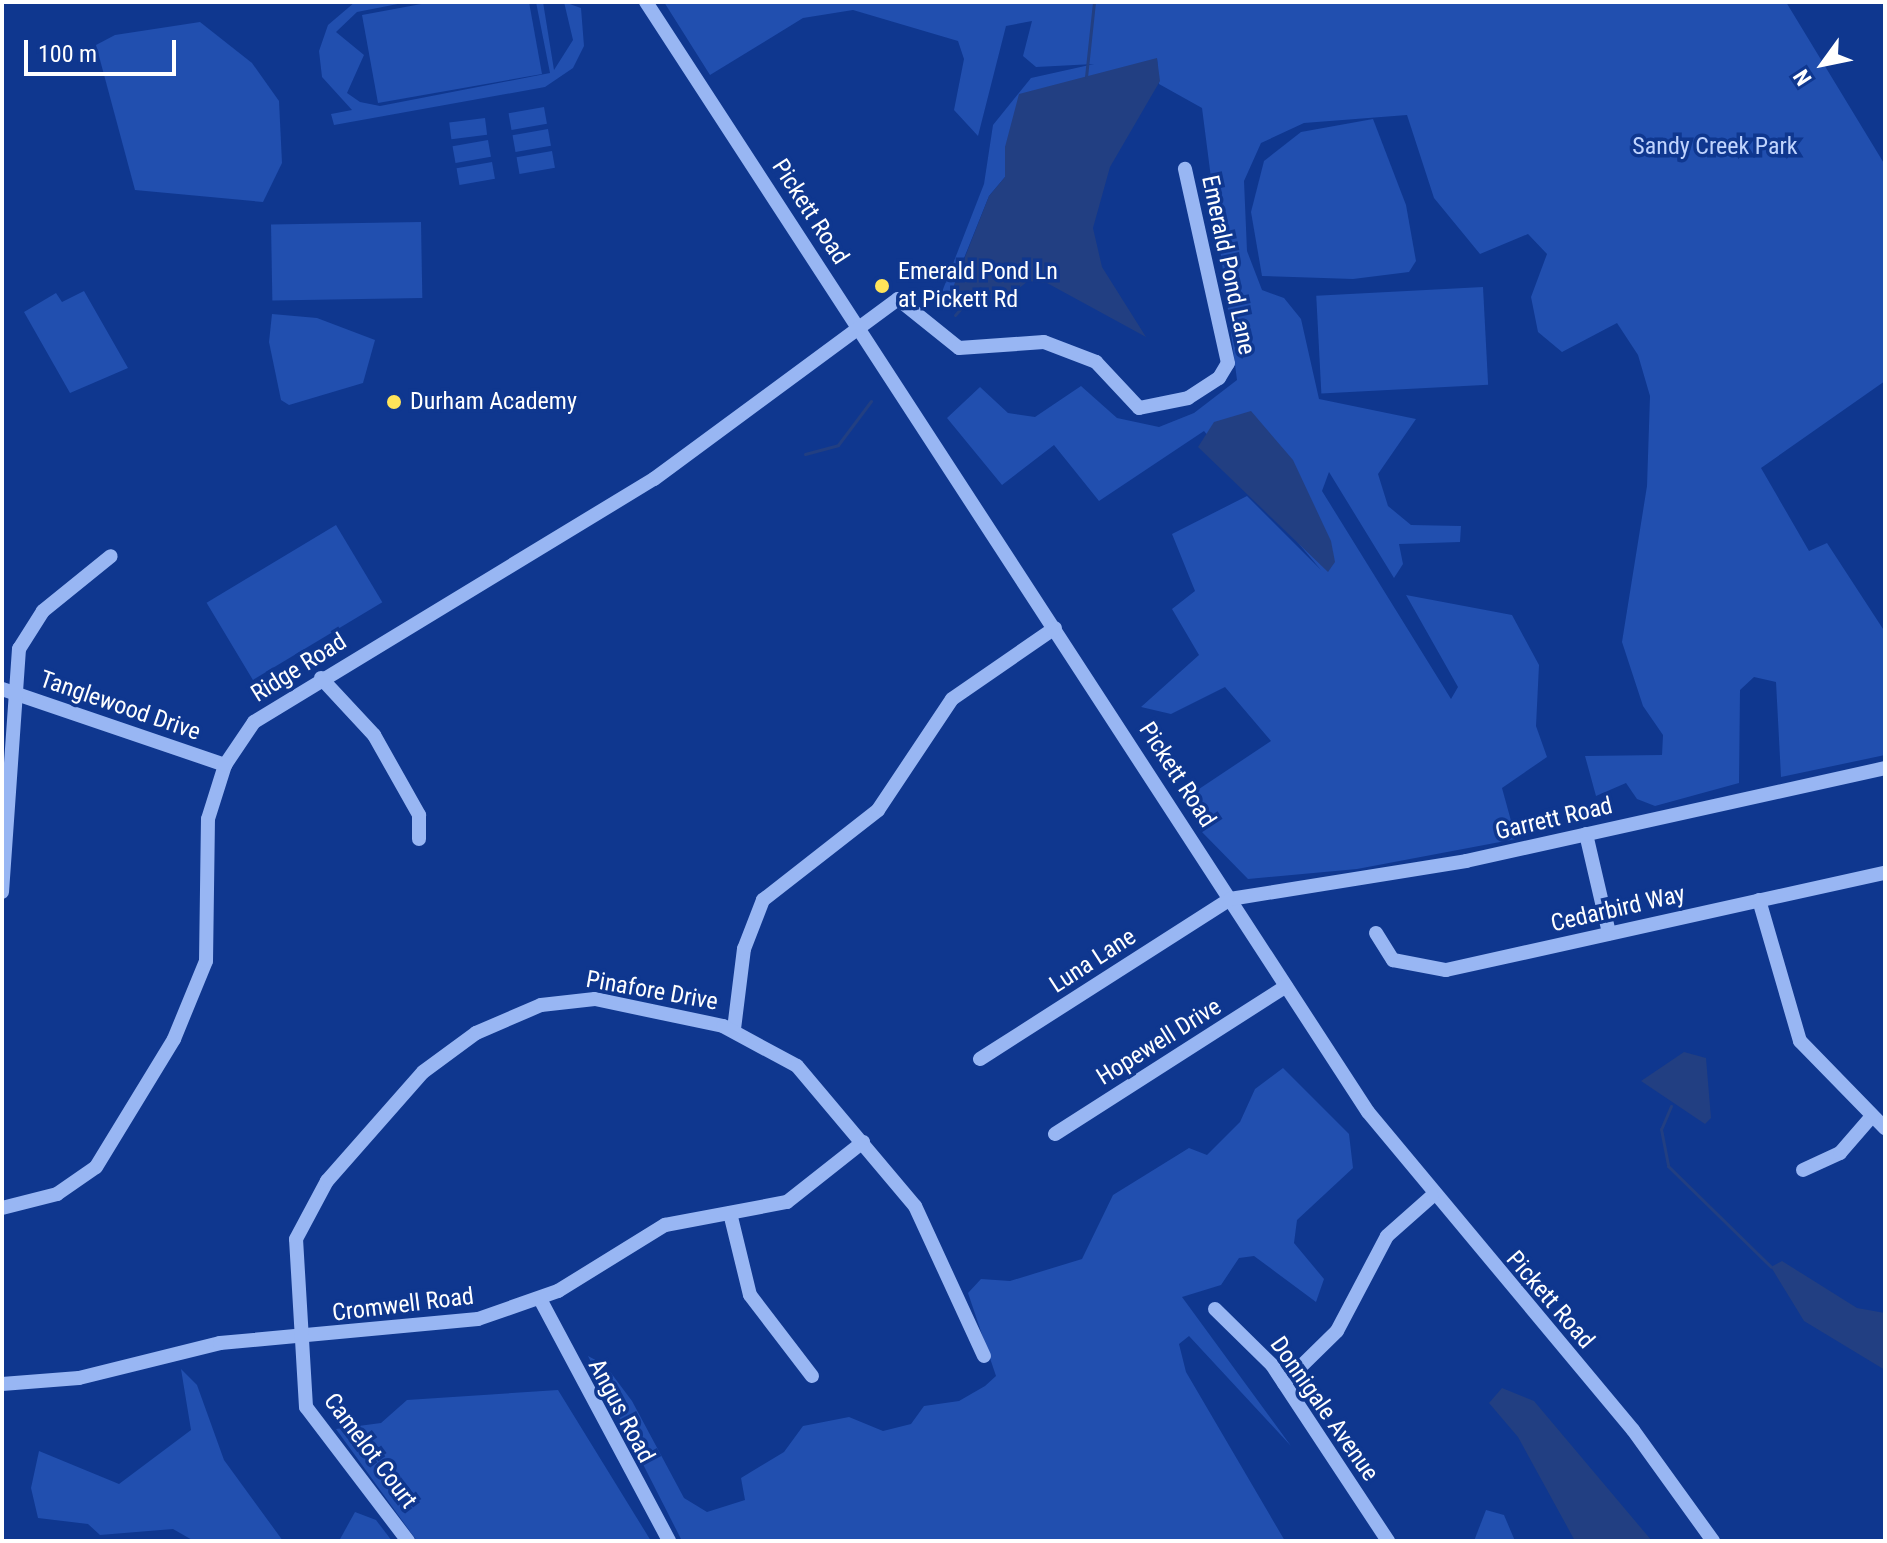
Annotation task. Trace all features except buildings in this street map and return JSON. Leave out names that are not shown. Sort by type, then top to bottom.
[{"type":"street","name":"Pickett Road","points":[[646,2],[1286,986],[1432,1196],[1633,1430],[1713,1541]]},
{"type":"street","name":"Emerald Pond Lane","points":[[859,326],[898,299],[959,348],[1044,342],[1096,362],[1139,408],[1188,398],[1219,378],[1228,363],[1185,169]]},
{"type":"street","name":"Ridge Road","points":[[2,1208],[57,1194],[96,1167],[183,1021],[206,961],[208,819],[225,765],[254,722],[321,678],[654,479],[859,326]]},
{"type":"street","points":[[2,892],[8,691],[19,649],[34,622],[111,556]]},
{"type":"street","points":[[734,1029],[744,949],[763,900],[878,810],[952,699],[1055,628]]},
{"type":"street","points":[[321,678],[374,735],[419,815],[419,839]]},
{"type":"street","name":"Tanglewood Drive","points":[[8,691],[225,765]]},
{"type":"street","name":"Garrett Road","points":[[1230,899],[1466,861],[1885,768]]},
{"type":"street","points":[[1586,834],[1609,933]]},
{"type":"street","name":"Cedarbird Way","points":[[1376,933],[1393,960],[1446,970],[1885,873]]},
{"type":"street","name":"Luna Lane","points":[[980,1059],[1230,899]]},
{"type":"street","points":[[1759,900],[1790,1023],[1821,1070],[1885,1128]]},
{"type":"street","name":"Hopewell Drive","points":[[1055,1134],[1286,986]]},
{"type":"street","name":"Pinafore Drive","points":[[297,1338],[293,1266],[302,1219],[374,1124],[447,1052],[509,1016],[562,1000],[595,999],[734,1029],[797,1066],[863,1142],[923,1220],[984,1356]]},
{"type":"street","points":[[1803,1170],[1840,1153],[1872,1116]]},
{"type":"street","name":"Cromwell Road","points":[[2,1384],[79,1378],[220,1343],[457,1323],[540,1299],[648,1233],[787,1202],[863,1142]]},
{"type":"street","points":[[1284,1383],[1337,1331],[1387,1236],[1432,1196]]},
{"type":"street","points":[[730,1213],[750,1295],[812,1376]]},
{"type":"street","name":"Angus Road","points":[[540,1299],[669,1541]]},
{"type":"street","name":"Donnigale Avenue","points":[[1215,1309],[1284,1383],[1388,1541]]},
{"type":"street","name":"Camelot Court","points":[[297,1338],[310,1416],[408,1541]]},
{"type":"green space","points":[[355,2],[408,2],[357,12],[336,32],[364,55],[347,93],[360,102],[380,106],[550,73],[536,2],[543,2],[554,70],[573,40],[564,2],[581,8],[584,46],[573,68],[545,87],[334,125],[331,114],[352,110],[322,77],[319,51],[328,25]]},
{"type":"green space","points":[[432,2],[529,2],[542,74],[378,103],[362,15]]},
{"type":"green space","name":"Sandy Creek Park","points":[[664,2],[1786,2],[1885,165],[1885,381],[1761,468],[1809,551],[1827,543],[1885,632],[1885,755],[1781,777],[1776,682],[1754,677],[1740,690],[1739,783],[1655,806],[1637,799],[1626,783],[1596,796],[1585,756],[1662,755],[1663,735],[1643,706],[1622,642],[1647,486],[1650,396],[1638,355],[1617,323],[1562,352],[1538,332],[1531,297],[1547,254],[1528,234],[1480,254],[1434,198],[1407,115],[1304,123],[1261,143],[1244,181],[1247,251],[1262,290],[1284,298],[1301,319],[1319,399],[1416,419],[1378,474],[1388,506],[1411,525],[1461,526],[1460,542],[1399,544],[1403,564],[1394,578],[1329,472],[1322,491],[1451,699],[1458,687],[1406,595],[1512,615],[1539,665],[1536,726],[1547,757],[1502,788],[1516,839],[1357,869],[1248,879],[1200,830],[1184,799],[1271,741],[1225,687],[1171,714],[1141,707],[1199,655],[1172,609],[1195,591],[1172,534],[1247,496],[1321,570],[1204,431],[1099,501],[1054,445],[1002,485],[947,418],[980,387],[1008,413],[1035,417],[1081,386],[1117,418],[1159,427],[1194,413],[1237,380],[1202,108],[1159,84],[1157,59],[1005,147],[1005,177],[989,196],[962,263],[956,299],[940,297],[984,184],[993,125],[1031,78],[1094,64],[1036,67],[1023,56],[1032,21],[1006,26],[978,136],[954,110],[964,59],[958,41],[853,10],[803,18],[710,75]]},
{"type":"green space","points":[[200,22],[252,63],[279,101],[282,163],[263,202],[135,190],[96,45],[115,35]]},
{"type":"green space","points":[[544,107],[547,124],[511,130],[509,113]]},
{"type":"green space","points":[[485,118],[487,135],[451,139],[449,122]]},
{"type":"green space","points":[[1373,119],[1406,205],[1416,261],[1409,272],[1353,279],[1262,276],[1251,212],[1264,161],[1301,132]]},
{"type":"green space","points":[[548,129],[551,146],[515,152],[513,135]]},
{"type":"green space","points":[[488,140],[491,157],[455,163],[453,146]]},
{"type":"green space","points":[[552,151],[555,168],[519,174],[517,157]]},
{"type":"green space","points":[[492,162],[495,179],[459,185],[457,168]]},
{"type":"green space","points":[[421,222],[422,298],[272,301],[271,225]]},
{"type":"green space","points":[[1483,287],[1488,385],[1321,394],[1316,296]]},
{"type":"green space","points":[[84,291],[128,368],[70,393],[24,312],[56,293],[62,302]]},
{"type":"green space","points":[[272,314],[317,318],[375,340],[363,383],[289,405],[281,400],[269,342]]},
{"type":"green space","points":[[336,525],[382,602],[253,680],[207,603]]},
{"type":"green space","points":[[1283,1068],[1349,1134],[1353,1168],[1297,1220],[1294,1243],[1324,1279],[1316,1302],[1254,1256],[1239,1258],[1221,1285],[1182,1297],[1291,1446],[1189,1336],[1179,1344],[1186,1372],[1285,1541],[682,1541],[588,1356],[605,1365],[632,1401],[684,1498],[707,1512],[745,1500],[741,1478],[784,1452],[803,1426],[849,1417],[883,1431],[911,1424],[924,1406],[959,1401],[985,1386],[996,1376],[968,1293],[981,1279],[1010,1281],[1082,1259],[1113,1195],[1189,1148],[1207,1155],[1240,1122],[1255,1089]]},
{"type":"green space","points":[[181,1369],[197,1385],[224,1460],[283,1541],[194,1541],[173,1529],[100,1535],[88,1524],[38,1518],[31,1488],[39,1451],[119,1484],[191,1430]]},
{"type":"green space","points":[[558,1390],[651,1541],[417,1541],[336,1429],[381,1423],[407,1400]]},
{"type":"green space","points":[[1486,1510],[1504,1515],[1515,1541],[1474,1541]]},
{"type":"green space","points":[[355,1512],[376,1520],[392,1541],[339,1541]]},
{"type":"shaded area","points":[[1157,58],[1160,81],[1110,167],[1093,228],[1102,267],[1146,337],[1047,283],[1028,281],[1007,298],[960,306],[954,285],[989,196],[1005,177],[1005,147],[1019,94]]},
{"type":"shaded area","points":[[1251,411],[1293,460],[1331,541],[1335,562],[1328,572],[1198,447],[1214,422]]},
{"type":"shaded area","points":[[1684,1052],[1706,1058],[1711,1118],[1705,1124],[1641,1081]]},
{"type":"shaded area","points":[[1782,1261],[1857,1308],[1885,1313],[1885,1370],[1804,1321],[1771,1267]]},
{"type":"shaded area","points":[[1502,1388],[1534,1401],[1652,1541],[1575,1541],[1518,1437],[1489,1403]]},
{"type":"waterway","points":[[1086,77],[1094,2]]},
{"type":"waterway","points":[[955,315],[962,307]]},
{"type":"waterway","points":[[805,454],[838,445],[871,401]]},
{"type":"waterway","points":[[1671,1106],[1661,1129],[1668,1166],[1771,1267]]},
{"type":"place","name":"Emerald Pond Ln at Pickett Rd","points":[[882,286]]},
{"type":"place","name":"Durham Academy","points":[[394,402]]}]
